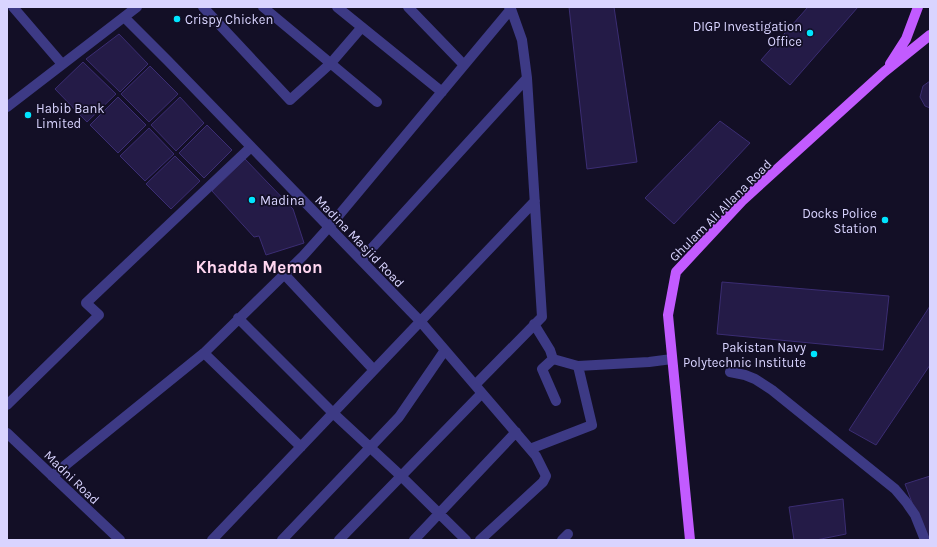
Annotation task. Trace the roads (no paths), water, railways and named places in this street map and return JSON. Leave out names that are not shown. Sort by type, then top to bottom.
[{"type":"main road","points":[[884,72],[906,39],[918,7]]},
{"type":"main road","name":"Ghulam Ali Allana Road","points":[[690,540],[668,315],[676,272],[742,201],[884,72],[930,36]]},
{"type":"street","points":[[13,7],[62,64]]},
{"type":"street","points":[[7,106],[137,7]]},
{"type":"street","points":[[203,7],[290,100],[331,64],[362,27]]},
{"type":"street","points":[[263,7],[377,102]]},
{"type":"street","points":[[337,7],[442,92]]},
{"type":"street","points":[[408,7],[464,65]]},
{"type":"street","points":[[52,476],[204,353],[238,318],[303,256],[442,92],[510,8]]},
{"type":"street","points":[[339,540],[401,476],[534,324],[542,317],[527,78],[522,40],[510,8]]},
{"type":"street","name":"Madina Masjid Road","points":[[124,17],[420,321],[533,452],[546,476],[543,482],[480,540]]},
{"type":"street","points":[[361,260],[527,78]]},
{"type":"street","points":[[7,406],[99,315],[86,303],[251,147]]},
{"type":"street","points":[[212,540],[535,201]]},
{"type":"street","points":[[284,274],[374,370]]},
{"type":"street","points":[[238,318],[333,413],[440,513],[466,540]]},
{"type":"street","points":[[534,324],[550,350],[553,359]]},
{"type":"street","points":[[282,540],[399,417],[445,350]]},
{"type":"street","points":[[204,353],[301,447]]},
{"type":"street","points":[[553,359],[582,366],[649,362],[672,359]]},
{"type":"street","points":[[553,359],[542,369],[556,401]]},
{"type":"street","points":[[533,452],[592,425],[582,366]]},
{"type":"street","points":[[730,372],[755,378],[772,390],[895,489],[915,515],[925,540]]},
{"type":"street","points":[[414,540],[516,432]]},
{"type":"street","name":"Madni Road","points":[[7,433],[120,540]]},
{"type":"place","name":"Crispy Chicken","points":[[177,19]]},
{"type":"place","name":"DIGP Investigation Office","points":[[810,33]]},
{"type":"place","name":"Habib Bank Limited","points":[[28,115]]},
{"type":"place","name":"Madina","points":[[252,200]]},
{"type":"place","name":"Docks Police Station","points":[[885,220]]},
{"type":"place","name":"Pakistan Navy Polytechnic Institute","points":[[814,354]]},
{"type":"district","name":"Khadda Memon","points":[[259,267]]}]
